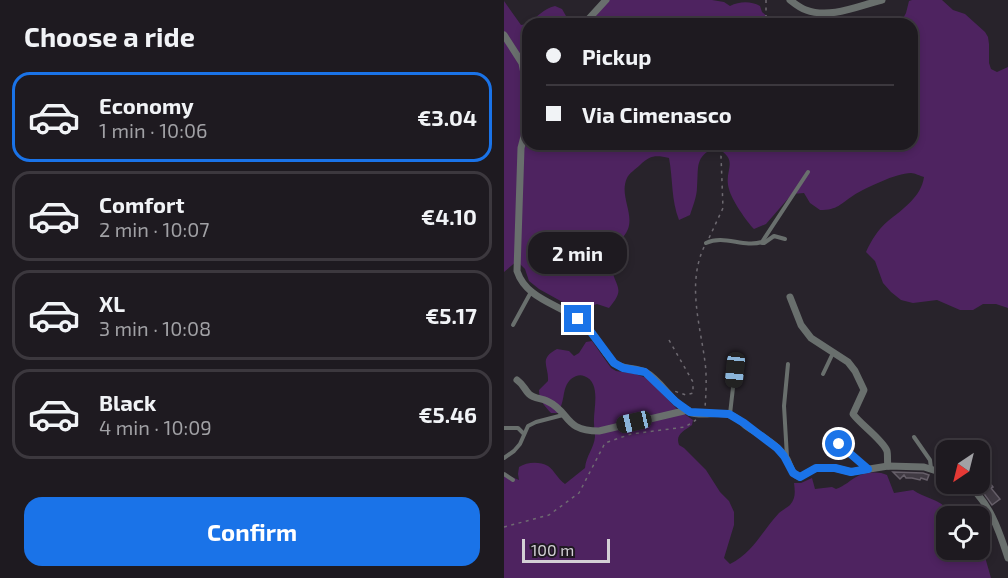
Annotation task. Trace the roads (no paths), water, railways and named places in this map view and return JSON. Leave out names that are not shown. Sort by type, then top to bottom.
[{"type":"street","points":[[590,18],[606,0]]},
{"type":"street","points":[[790,0],[802,9],[832,13],[882,0]]},
{"type":"street","points":[[504,35],[522,63]]},
{"type":"street","points":[[522,142],[520,148],[518,271],[520,280],[531,292],[578,319],[591,332],[614,363],[623,368],[645,372],[676,402],[690,412],[730,415],[744,423],[777,448],[793,473],[800,477],[816,468],[835,468],[851,472],[888,466],[924,467],[936,470]]},
{"type":"street","points":[[790,297],[801,325],[812,338],[848,362],[855,371],[864,390],[853,414],[887,450],[888,466]]},
{"type":"street","points":[[517,380],[524,385],[529,394],[555,406],[577,428],[589,431],[599,431],[688,410]]},
{"type":"street","points":[[978,494],[990,512],[1008,558]]},
{"type":"lane","points":[[758,243],[762,242],[808,172]]},
{"type":"lane","points":[[706,243],[712,240],[724,240],[755,244],[764,243],[774,236],[785,239]]},
{"type":"lane","points":[[513,325],[531,292]]},
{"type":"lane","points":[[823,374],[833,352]]},
{"type":"lane","points":[[787,461],[784,406],[788,364]]},
{"type":"lane","points":[[730,415],[735,370]]},
{"type":"lane","points":[[504,458],[520,444],[528,426],[564,415]]},
{"type":"lane","points":[[504,428],[518,428],[524,435]]},
{"type":"lane","points":[[914,437],[930,460],[932,469]]},
{"type":"lane","points":[[839,444],[868,469]]},
{"type":"lane","points":[[504,474],[513,480]]}]
